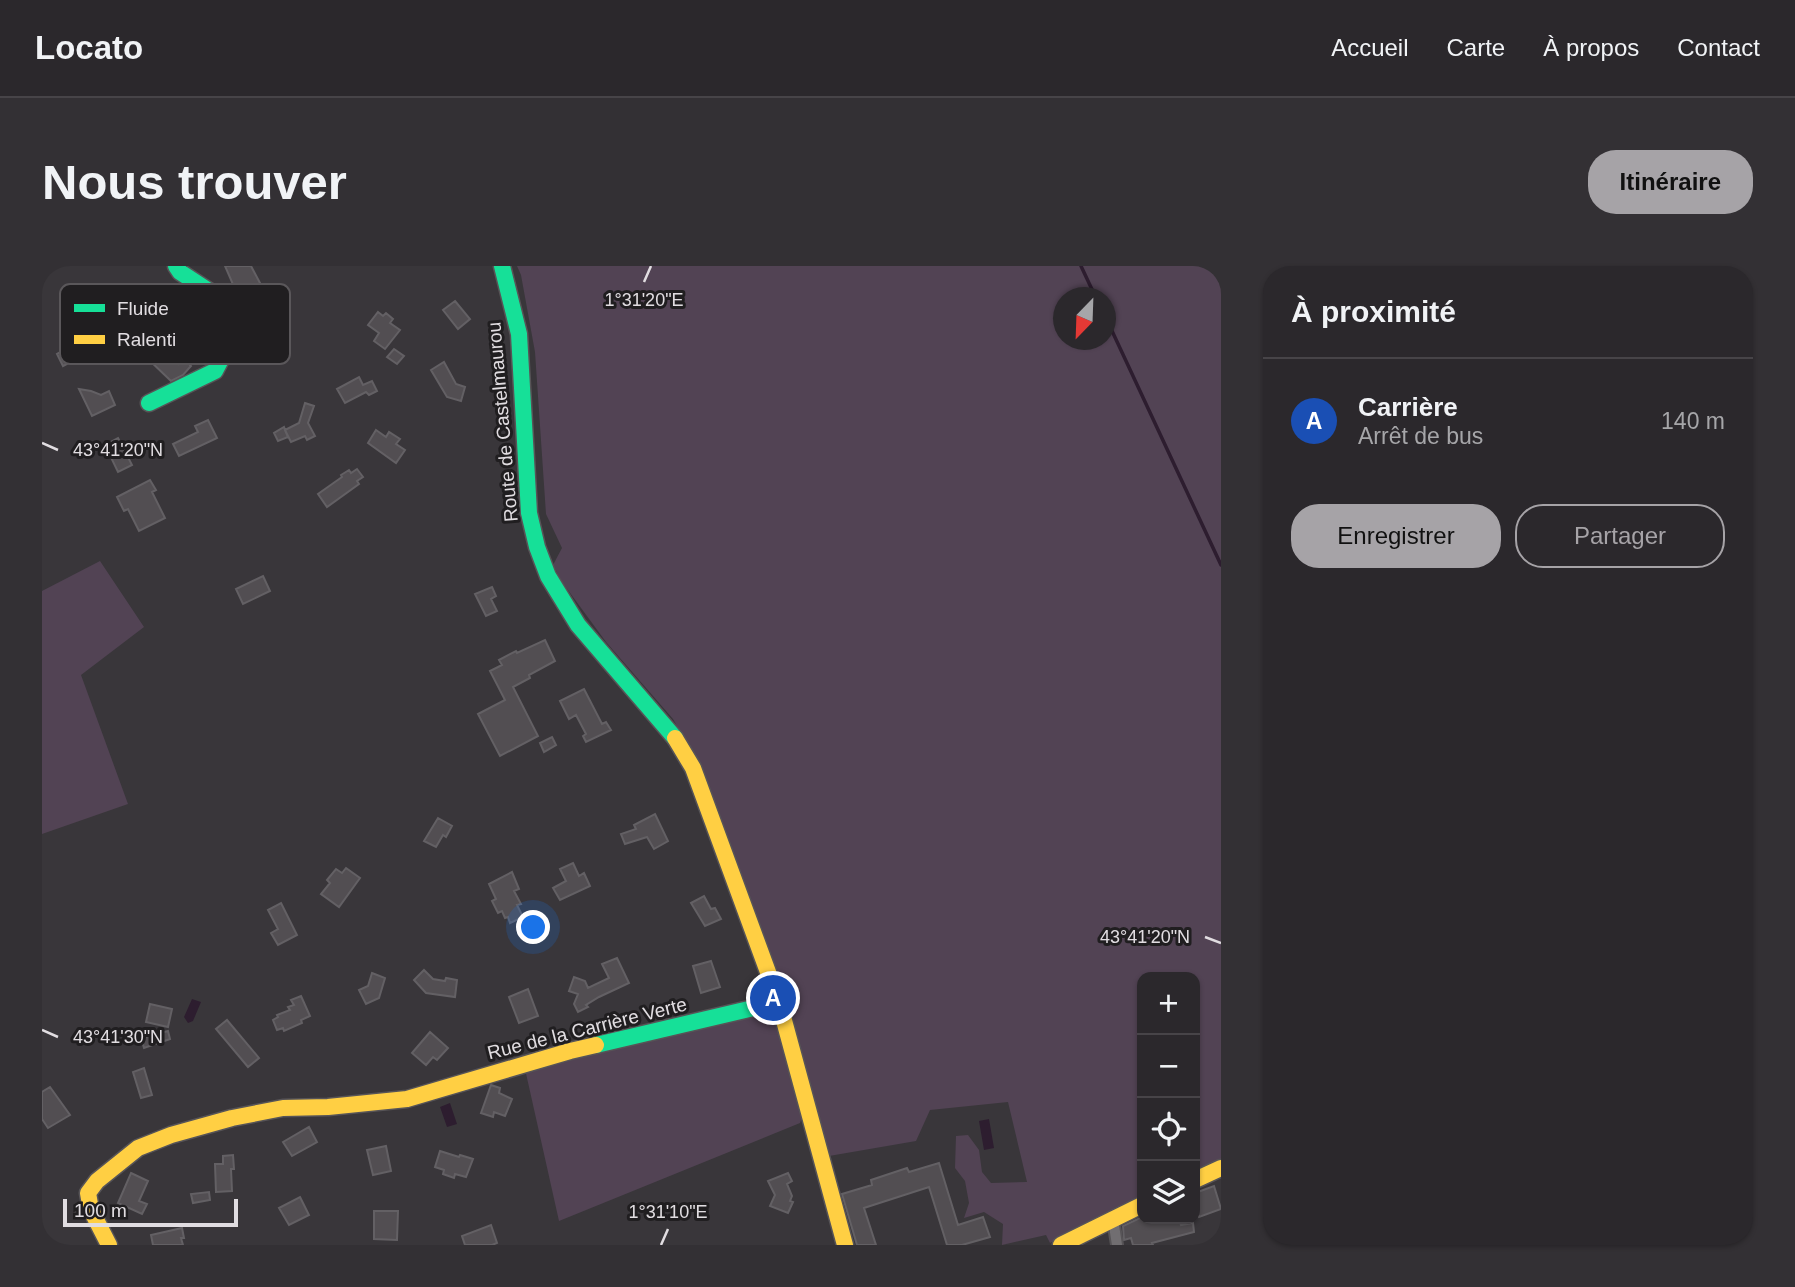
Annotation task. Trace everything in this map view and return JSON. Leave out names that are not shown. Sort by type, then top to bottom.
[{"type":"street","points":[[176,266],[180,272],[198,284]]},
{"type":"street","name":"Route de Castelmaurou","points":[[502,266],[519,334],[529,513],[537,547],[548,576],[578,625],[675,738],[692,768],[779,1003],[845,1245]]},
{"type":"street","points":[[149,403],[215,371],[218,364]]},
{"type":"street","name":"Rue de la Carrière Verte","points":[[109,1245],[91,1210],[88,1193],[97,1181],[138,1148],[171,1135],[220,1121],[283,1108],[326,1107],[407,1099],[570,1051],[779,1003]]},
{"type":"street","points":[[1200,1178],[1221,1168]]},
{"type":"street","points":[[1061,1245],[1137,1208]]},
{"type":"street","points":[[1113,1220],[1117,1245]]},
{"type":"shaded area","points":[[517,266],[1221,266],[1221,1163],[1200,1173],[1200,972],[1137,972],[1137,1200],[1050,1243],[1046,1235],[1002,1245],[1003,1224],[984,1212],[964,1218],[969,1203],[965,1181],[955,1168],[956,1136],[968,1135],[979,1150],[982,1172],[991,1183],[1027,1182],[1008,1102],[930,1110],[916,1141],[829,1156],[701,768],[673,719],[606,642],[562,582],[553,565],[562,548],[546,514],[535,352]]},
{"type":"shaded area","points":[[100,561],[144,627],[81,675],[128,804],[42,834],[42,591]]},
{"type":"shaded area","points":[[192,999],[201,1002],[193,1021],[188,1023],[184,1017]]},
{"type":"shaded area","points":[[771,1012],[785,1048],[802,1117],[800,1123],[559,1221],[525,1069]]},
{"type":"shaded area","points":[[450,1103],[457,1124],[447,1127],[440,1107]]},
{"type":"shaded area","points":[[989,1119],[994,1148],[984,1150],[979,1121]]},
{"type":"building","points":[[225,266],[251,266],[260,284],[233,284]]},
{"type":"building","points":[[455,301],[470,319],[458,329],[443,310]]},
{"type":"building","points":[[378,312],[383,316],[386,313],[393,319],[390,323],[400,330],[385,349],[374,341],[379,333],[368,325]]},
{"type":"building","points":[[394,349],[404,356],[397,364],[387,357]]},
{"type":"building","points":[[444,362],[456,384],[465,387],[461,401],[447,397],[431,370]]},
{"type":"building","points":[[153,364],[191,366],[183,375],[171,381]]},
{"type":"building","points":[[359,377],[363,385],[372,381],[377,391],[369,395],[366,392],[345,403],[337,389]]},
{"type":"building","points":[[79,389],[101,395],[109,391],[115,405],[92,416]]},
{"type":"building","points":[[305,403],[314,406],[308,423],[315,436],[307,440],[305,436],[291,442],[285,430],[299,423]]},
{"type":"building","points":[[208,420],[217,438],[179,456],[173,444],[198,432],[195,426]]},
{"type":"building","points":[[284,427],[288,437],[278,441],[274,433]]},
{"type":"building","points":[[376,430],[386,437],[389,432],[400,439],[396,444],[405,450],[396,463],[368,443]]},
{"type":"building","points":[[118,438],[132,465],[118,472],[105,445]]},
{"type":"building","points":[[357,469],[363,477],[357,481],[359,484],[327,507],[318,494],[342,477],[341,475]]},
{"type":"building","points":[[150,480],[156,490],[152,492],[165,518],[139,531],[128,509],[124,511],[117,497]]},
{"type":"building","points":[[263,576],[270,591],[243,604],[236,589]]},
{"type":"building","points":[[492,587],[496,596],[491,599],[497,611],[486,616],[475,594]]},
{"type":"building","points":[[545,640],[555,661],[513,687],[538,736],[500,756],[478,714],[505,700],[490,671],[502,665],[499,660]]},
{"type":"building","points":[[584,689],[602,724],[606,722],[611,730],[586,742],[583,736],[586,734],[576,715],[569,719],[560,701]]},
{"type":"building","points":[[552,737],[556,745],[544,752],[540,743]]},
{"type":"building","points":[[655,814],[668,841],[654,849],[647,837],[625,844],[621,834],[636,829],[634,825]]},
{"type":"building","points":[[438,818],[452,826],[436,847],[424,841]]},
{"type":"building","points":[[573,863],[579,876],[584,873],[590,886],[560,900],[553,888],[566,881],[560,869]]},
{"type":"building","points":[[346,868],[360,878],[339,907],[321,894],[336,869],[342,873]]},
{"type":"building","points":[[512,872],[519,889],[514,891],[521,904],[517,905],[523,917],[510,923],[502,911],[498,913],[492,901],[496,899],[489,884]]},
{"type":"building","points":[[704,896],[721,919],[705,926],[691,903]]},
{"type":"building","points":[[281,903],[297,935],[278,945],[271,933],[278,929],[268,910]]},
{"type":"building","points":[[617,958],[629,983],[599,997],[578,1012],[574,1004],[578,994],[569,991],[574,977],[585,981],[588,988],[609,978],[602,964]]},
{"type":"building","points":[[711,961],[720,987],[701,993],[693,966]]},
{"type":"building","points":[[424,970],[433,979],[457,980],[455,997],[426,993],[414,980]]},
{"type":"building","points":[[372,973],[385,978],[379,998],[366,1004],[359,990],[368,986]]},
{"type":"building","points":[[528,989],[538,1016],[519,1023],[509,997]]},
{"type":"building","points":[[301,996],[310,1016],[284,1031],[283,1028],[277,1030],[273,1020],[277,1015],[290,1010],[288,1007],[294,1005],[291,1000]]},
{"type":"building","points":[[150,1004],[172,1009],[168,1027],[146,1022]]},
{"type":"building","points":[[227,1020],[259,1058],[248,1067],[216,1029]]},
{"type":"building","points":[[168,1031],[170,1039],[144,1048],[141,1038]]},
{"type":"building","points":[[430,1032],[448,1048],[437,1060],[433,1057],[426,1065],[412,1053]]},
{"type":"building","points":[[144,1068],[152,1095],[141,1098],[133,1072]]},
{"type":"building","points":[[491,1085],[500,1088],[499,1093],[512,1099],[505,1116],[494,1112],[493,1117],[481,1113]]},
{"type":"building","points":[[50,1087],[70,1115],[48,1128],[42,1119],[42,1092]]},
{"type":"building","points":[[309,1127],[317,1142],[292,1156],[283,1142]]},
{"type":"building","points":[[386,1146],[391,1171],[373,1175],[367,1150]]},
{"type":"building","points":[[440,1151],[473,1159],[466,1177],[455,1174],[454,1178],[435,1167]]},
{"type":"building","points":[[233,1155],[232,1191],[216,1192],[215,1164],[223,1164],[223,1156]]},
{"type":"building","points":[[939,1163],[958,1225],[983,1217],[990,1237],[962,1245],[947,1245],[929,1187],[864,1208],[876,1245],[857,1245],[842,1194],[872,1185],[871,1180],[907,1168],[909,1172]]},
{"type":"building","points":[[131,1173],[148,1181],[139,1201],[147,1204],[142,1214],[118,1203]]},
{"type":"building","points":[[788,1173],[792,1181],[787,1184],[792,1196],[790,1201],[793,1202],[788,1213],[770,1206],[775,1195],[768,1181]]},
{"type":"building","points":[[1214,1186],[1221,1209],[1200,1217],[1200,1191]]},
{"type":"building","points":[[209,1192],[210,1200],[193,1203],[191,1194]]},
{"type":"building","points":[[300,1197],[309,1215],[289,1225],[279,1208]]},
{"type":"building","points":[[374,1211],[398,1211],[397,1240],[374,1239]]},
{"type":"building","points":[[1137,1219],[1137,1224],[1193,1224],[1194,1232],[1152,1243],[1153,1245],[1133,1245],[1131,1238],[1124,1240],[1123,1226]]},
{"type":"building","points":[[491,1225],[497,1243],[465,1245],[462,1236]]},
{"type":"building","points":[[182,1228],[183,1245],[153,1245],[151,1235]]},
{"type":"waterway","points":[[1081,266],[1091,287]]},
{"type":"waterway","points":[[1116,339],[1221,565]]},
{"type":"traffic: fast","points":[[176,266],[180,272],[198,284]]},
{"type":"traffic: fast","points":[[502,266],[519,334],[529,513],[537,547],[548,576],[578,625],[675,738]]},
{"type":"traffic: fast","points":[[149,403],[215,371],[219,364]]},
{"type":"traffic: fast","points":[[596,1045],[779,1002]]},
{"type":"traffic: slow","points":[[675,738],[693,768],[779,1002],[845,1245]]},
{"type":"traffic: slow","points":[[109,1245],[91,1210],[88,1193],[97,1181],[138,1148],[171,1135],[232,1118],[283,1108],[328,1107],[407,1099],[596,1045]]},
{"type":"traffic: slow","points":[[1200,1178],[1221,1168]]},
{"type":"traffic: slow","points":[[1061,1245],[1137,1207]]},
{"type":"place","name":"Carrière","points":[[773,998]]}]
